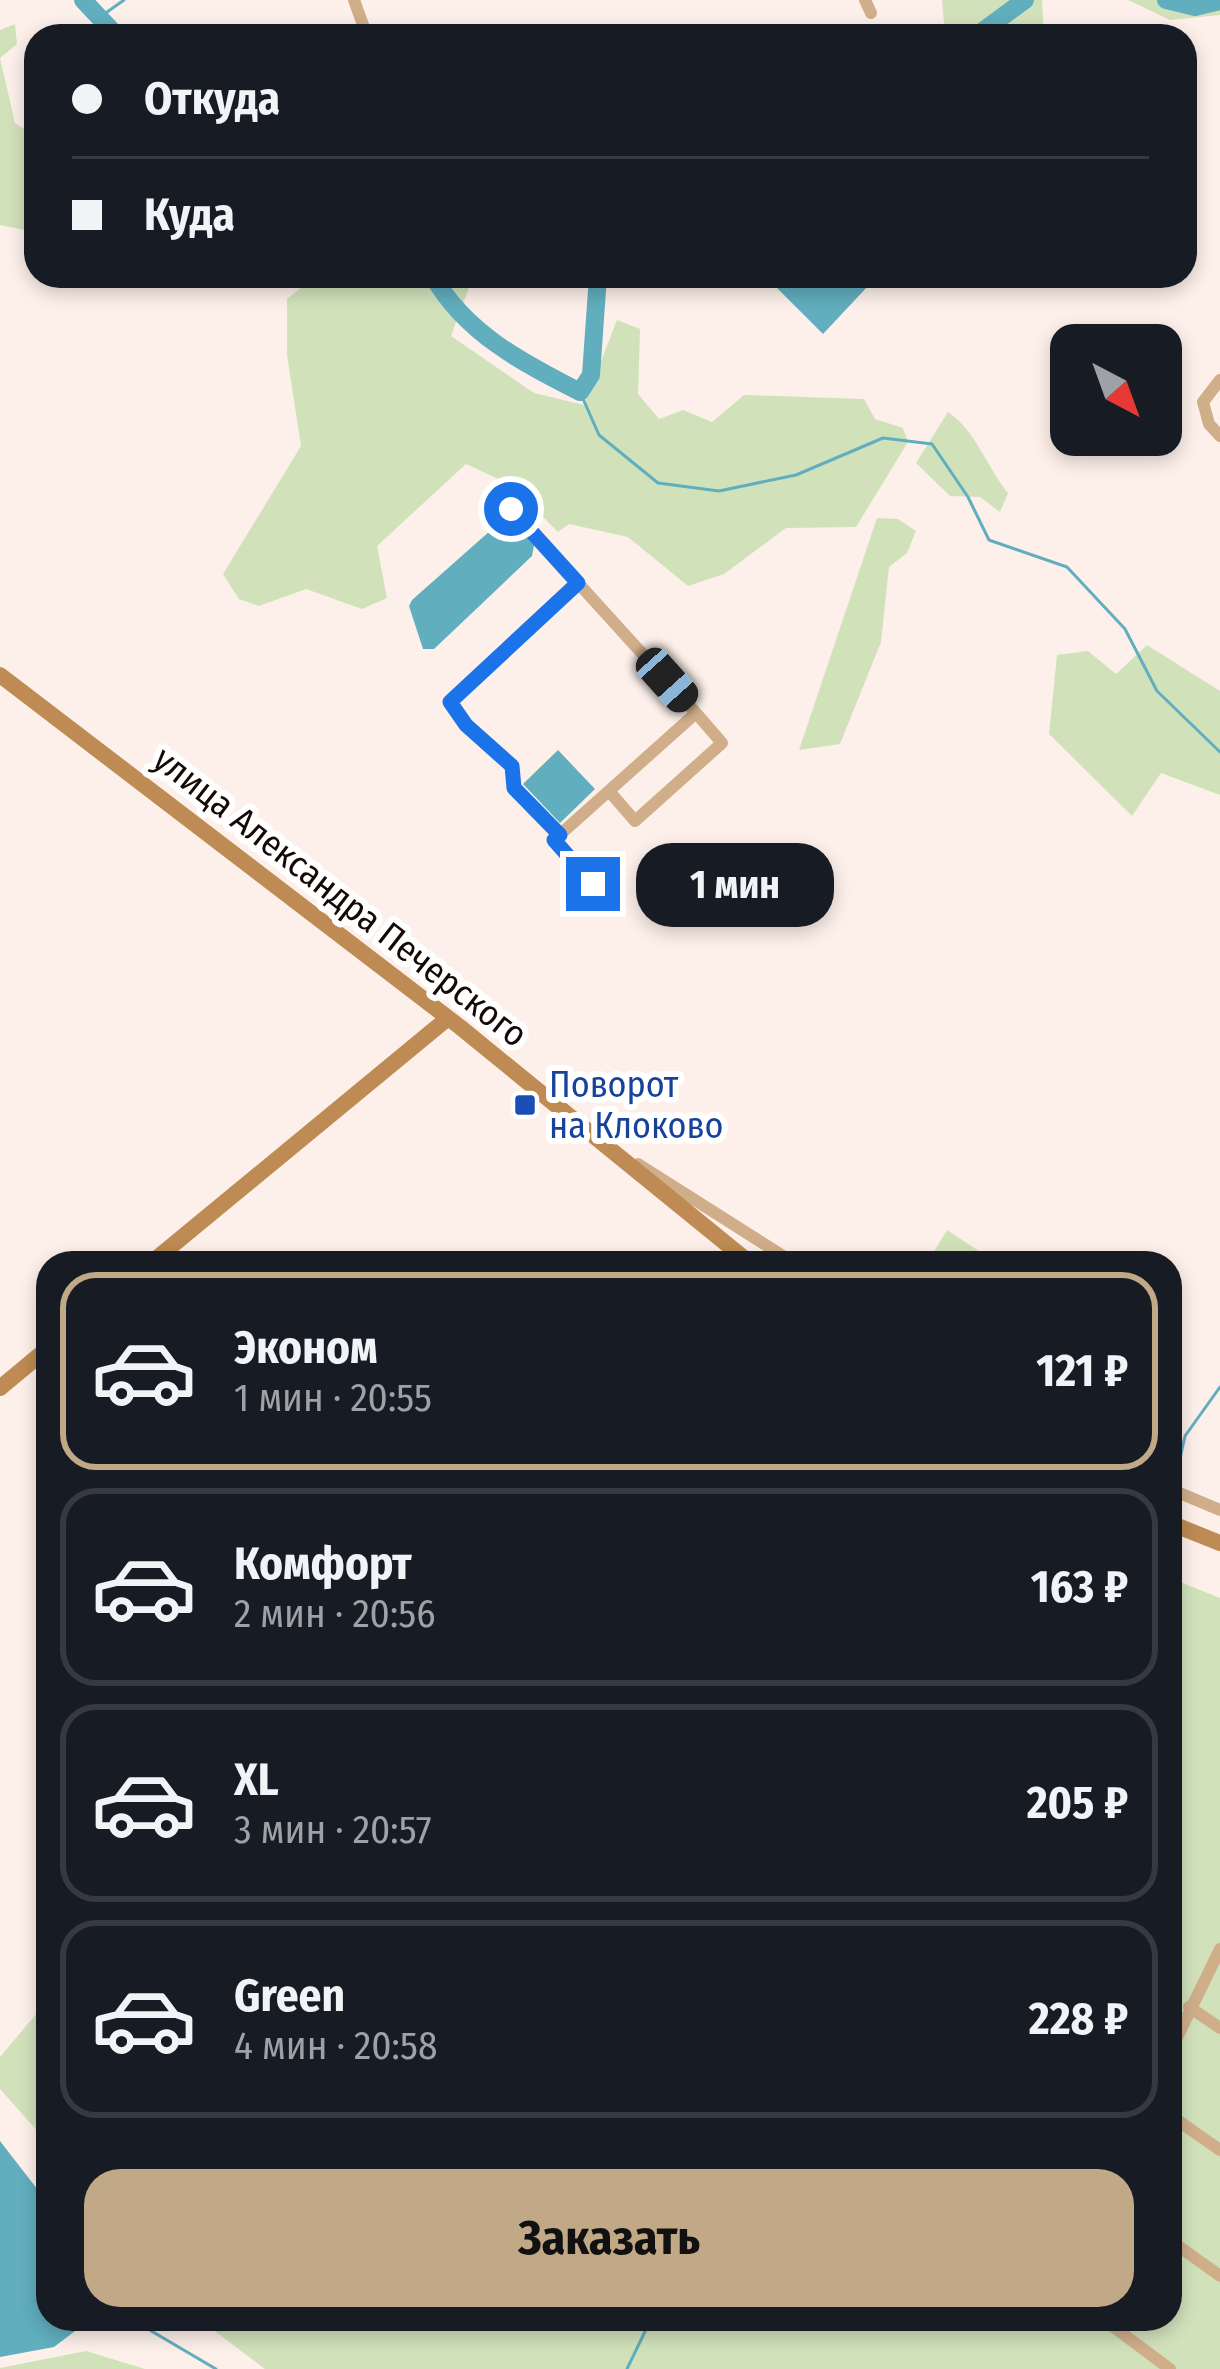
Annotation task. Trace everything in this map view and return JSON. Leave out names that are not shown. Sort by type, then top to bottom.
[{"type":"main road","name":"улица Александра Печерского","points":[[0,675],[448,1018],[735,1251]]},
{"type":"main road","points":[[166,1251],[448,1018]]},
{"type":"main road","points":[[0,1388],[36,1358]]},
{"type":"main road","points":[[1182,1528],[1220,1543]]},
{"type":"street","points":[[1220,380],[1203,402],[1209,424],[1220,436]]},
{"type":"street","points":[[511,509],[722,743],[635,820],[609,791]]},
{"type":"street","points":[[560,835],[514,788],[512,766],[466,725],[450,702],[578,583]]},
{"type":"street","points":[[593,884],[554,840],[696,713]]},
{"type":"street","points":[[603,1142],[775,1251]]},
{"type":"street","points":[[1182,1494],[1220,1510]]},
{"type":"street","points":[[1182,2024],[1220,1949]]},
{"type":"street","points":[[1189,2007],[1220,2028]]},
{"type":"street","points":[[1182,2123],[1220,2150]]},
{"type":"street","points":[[1182,2249],[1220,2276]]},
{"type":"street","points":[[1119,2331],[1171,2369]]},
{"type":"green space","points":[[942,0],[1042,0],[1043,24],[944,24]]},
{"type":"green space","points":[[1128,0],[1220,0],[1220,15],[1170,20]]},
{"type":"green space","points":[[15,24],[17,44],[0,58],[0,30]]},
{"type":"green space","points":[[0,58],[15,123],[24,129],[24,230],[0,225]]},
{"type":"green space","points":[[301,288],[469,288],[451,336],[534,393],[584,405],[617,320],[640,329],[638,394],[659,419],[683,410],[712,422],[744,395],[864,399],[875,419],[903,428],[908,442],[856,527],[786,528],[724,574],[688,586],[628,537],[569,524],[558,532],[513,486],[466,464],[377,546],[387,598],[362,609],[306,589],[259,606],[239,599],[223,574],[301,446],[287,355],[287,299]]},
{"type":"green space","points":[[948,412],[974,439],[1008,493],[1000,512],[980,497],[950,496],[916,463]]},
{"type":"green space","points":[[877,518],[898,519],[916,531],[907,553],[889,567],[881,642],[840,744],[799,750]]},
{"type":"green space","points":[[1147,645],[1220,691],[1220,795],[1161,773],[1132,816],[1049,734],[1057,655],[1088,651],[1116,674]]},
{"type":"green space","points":[[947,1230],[979,1251],[934,1251]]},
{"type":"green space","points":[[1182,1583],[1220,1598],[1220,2369],[265,2369],[215,2331],[1182,2331]]},
{"type":"green space","points":[[36,2014],[36,2130],[0,2089],[0,2057]]},
{"type":"green space","points":[[86,2351],[145,2369],[0,2369],[0,2368]]},
{"type":"water","points":[[777,288],[866,288],[823,334]]},
{"type":"water","points":[[508,515],[535,540],[532,556],[434,649],[423,649],[409,606],[412,600]]},
{"type":"water","points":[[558,750],[595,789],[560,823],[523,784]]},
{"type":"water","points":[[0,2141],[36,2188],[36,2331],[75,2331],[54,2347],[0,2357]]},
{"type":"waterway","points":[[83,0],[106,24]]},
{"type":"waterway","points":[[100,17],[124,0]]},
{"type":"waterway","points":[[992,24],[1025,0]]},
{"type":"waterway","points":[[1166,0],[1195,7],[1220,1]]},
{"type":"waterway","points":[[441,288],[479,330],[517,358],[580,392],[591,375],[597,288]]},
{"type":"waterway","points":[[580,392],[599,435],[658,483],[719,491],[796,475],[883,438],[932,444],[968,497],[989,540],[1067,567],[1125,629],[1157,691],[1220,752]]},
{"type":"waterway","points":[[1182,1449],[1185,1436],[1220,1387]]},
{"type":"waterway","points":[[151,2331],[216,2369]]},
{"type":"waterway","points":[[627,2369],[645,2331]]},
{"type":"place","name":"Поворот на Клоково","points":[[525,1105]]},
{"type":"route","points":[[511,509],[578,583],[450,702],[466,725],[512,766],[514,788],[560,835],[554,840],[593,884]]}]
